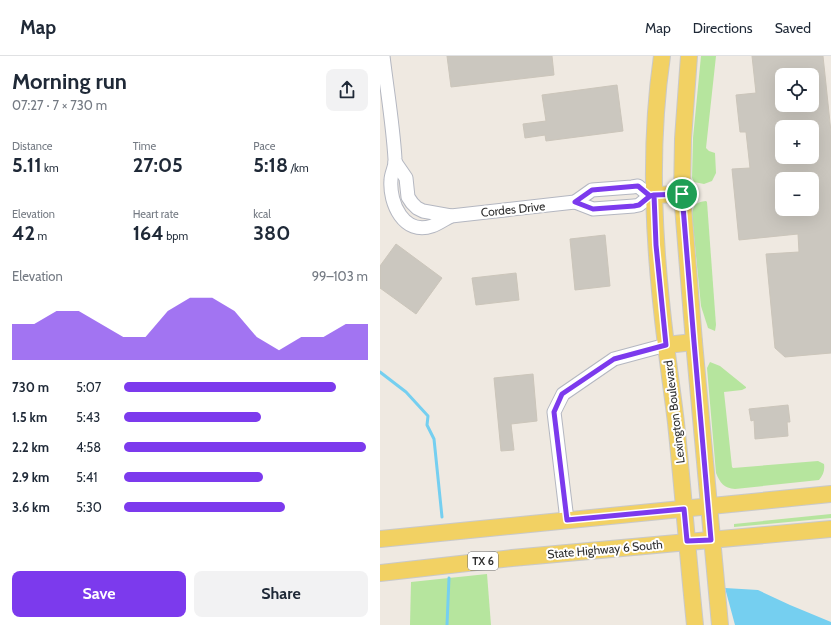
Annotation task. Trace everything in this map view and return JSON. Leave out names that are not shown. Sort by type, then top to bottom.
[{"type":"main road","name":"Lexington Boulevard","points":[[662,56],[656,109],[652,195],[695,625]]},
{"type":"main road","name":"Lexington Boulevard","points":[[689,56],[683,139],[682,194],[711,540],[720,625]]},
{"type":"main road","points":[[652,195],[682,194]]},
{"type":"main road","points":[[666,345],[694,342]]},
{"type":"main road","points":[[380,539],[831,494]]},
{"type":"main road","name":"State Highway 6 South","points":[[380,573],[512,558],[831,529]]},
{"type":"street","name":"Cordes Drive","points":[[383,56],[395,162],[391,180],[395,206],[401,218],[418,228],[431,227],[451,216]]},
{"type":"street","name":"Cordes Drive","points":[[395,162],[406,178],[408,196],[417,208],[423,211],[451,216],[575,202],[593,209],[634,206],[639,205],[652,195],[638,186],[592,190],[575,202]]},
{"type":"street","points":[[567,520],[554,412],[562,394],[614,359],[666,345]]},
{"type":"green space","points":[[701,56],[716,56],[706,148],[715,153],[716,173],[712,181],[704,184],[694,182],[692,178],[693,138]]},
{"type":"green space","points":[[706,201],[716,325],[715,331],[708,328],[701,306],[692,215],[693,209],[696,205],[700,202]]},
{"type":"green space","points":[[710,362],[720,366],[746,387],[742,390],[724,392],[732,467],[818,461],[824,464],[823,473],[819,480],[735,489],[728,487],[719,480],[716,473],[707,368]]},
{"type":"green space","points":[[831,514],[831,518],[734,527],[734,524]]},
{"type":"green space","points":[[487,574],[491,625],[410,625],[411,582]]},
{"type":"water","points":[[725,588],[758,590],[831,622],[831,625],[735,625]]},
{"type":"building","points":[[447,56],[552,56],[554,75],[451,87]]},
{"type":"building","points":[[752,56],[823,56],[831,132],[831,353],[785,357],[775,348],[766,254],[799,252],[798,234],[739,240],[732,169],[750,168],[746,132],[740,132],[736,95],[756,93]]},
{"type":"building","points":[[617,85],[623,131],[546,141],[545,135],[525,138],[523,124],[546,121],[542,95]]},
{"type":"building","points":[[605,235],[610,286],[575,290],[570,239]]},
{"type":"building","points":[[396,244],[442,278],[416,314],[380,288],[380,266]]},
{"type":"building","points":[[516,273],[519,300],[476,305],[472,278]]},
{"type":"building","points":[[533,374],[537,421],[511,424],[514,450],[501,451],[494,378]]},
{"type":"building","points":[[788,405],[790,422],[787,422],[788,436],[755,439],[754,420],[751,421],[749,409]]},
{"type":"waterway","points":[[380,372],[406,392],[428,416],[427,425],[434,439],[442,517]]},
{"type":"waterway","points":[[447,625],[449,578]]},
{"type":"route","points":[[682,194],[654,195],[650,196],[639,205],[593,209],[575,202],[592,190],[638,186],[650,196],[654,195],[656,245],[666,345],[614,359],[562,394],[554,412],[567,520],[684,509],[687,541],[711,540],[682,194]]}]
